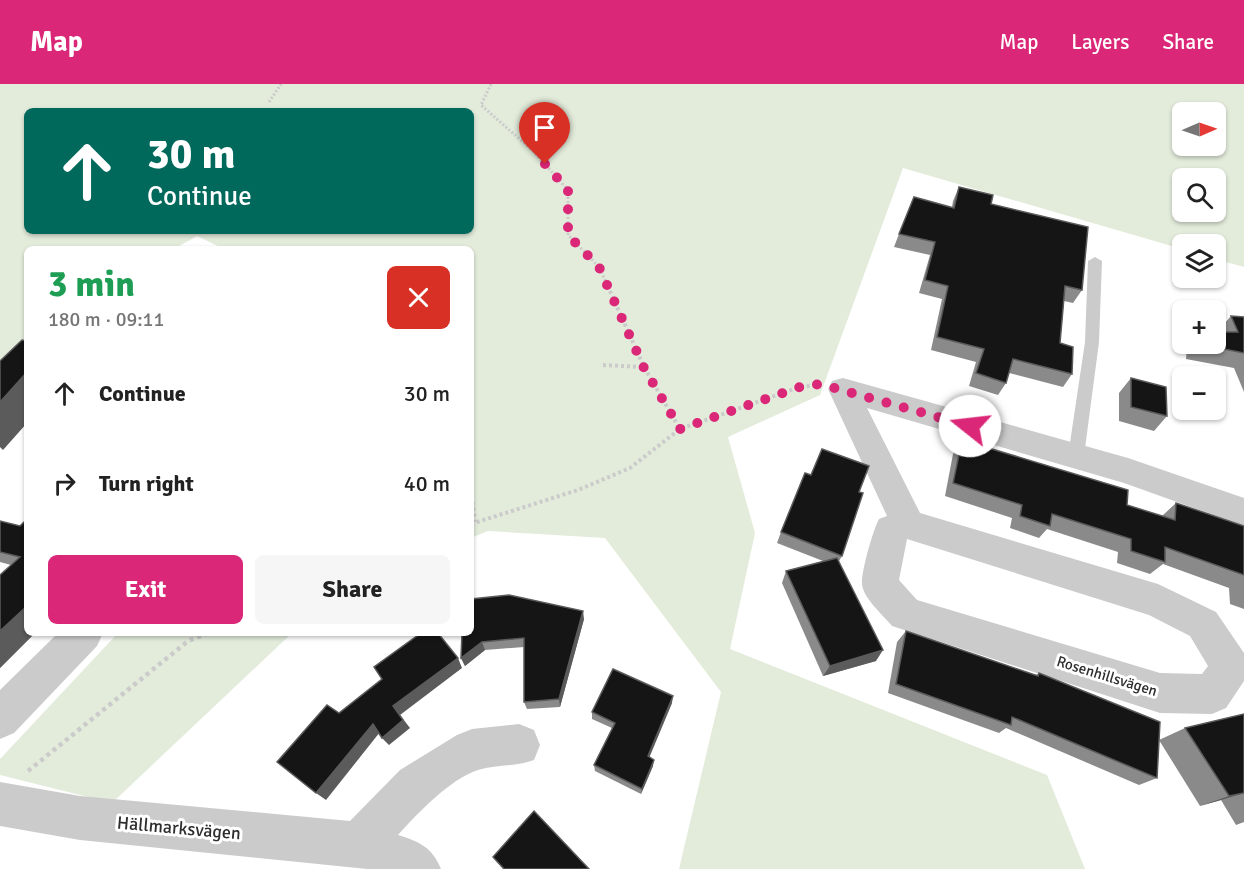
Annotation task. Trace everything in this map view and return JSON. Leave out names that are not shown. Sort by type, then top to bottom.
[{"type":"street","points":[[843,389],[1128,471],[1244,512]]},
{"type":"street","points":[[843,389],[908,524]]},
{"type":"street","name":"Rosenhillsvägen","points":[[908,524],[1158,601],[1203,624],[1230,667],[1212,694],[1160,693],[905,614],[880,584],[891,530],[908,524]]},
{"type":"street","points":[[0,719],[81,636]]},
{"type":"street","points":[[359,844],[415,785],[472,750],[519,745]]},
{"type":"street","name":"Hällmarksvägen","points":[[9,791],[80,818],[359,844],[409,861],[418,869]]},
{"type":"lane","points":[[1076,456],[1092,342],[1095,261]]},
{"type":"path","points":[[269,102],[280,84]]},
{"type":"path","points":[[491,84],[482,105],[533,151],[568,190],[568,235],[599,267],[644,368],[680,429]]},
{"type":"path","points":[[603,365],[644,368]]},
{"type":"path","points":[[474,523],[578,490],[630,468],[680,429],[800,387],[820,384],[843,389]]},
{"type":"path","points":[[9,791],[188,641],[200,636]]},
{"type":"green space","points":[[0,84],[1244,84],[1244,267],[1226,262],[1226,234],[1172,234],[1172,246],[903,168],[820,395],[728,437],[755,533],[730,649],[1047,775],[1085,869],[679,869],[721,692],[605,538],[488,531],[474,537],[474,246],[218,246],[197,236],[179,246],[24,246],[24,341],[0,362]]},
{"type":"green space","points":[[115,636],[289,636],[112,803],[0,775],[0,759]]},
{"type":"building","points":[[959,187],[993,195],[991,204],[1088,227],[1082,290],[1065,286],[1060,343],[1073,347],[1072,374],[1013,359],[1006,383],[976,373],[984,349],[937,337],[948,286],[925,280],[935,242],[899,234],[914,197],[954,208]]},
{"type":"building","points":[[1231,316],[1244,317],[1244,353],[1226,349],[1226,332],[1238,332]]},
{"type":"building","points":[[24,340],[24,375],[0,402],[0,361]]},
{"type":"building","points":[[1131,378],[1166,387],[1167,416],[1131,407]]},
{"type":"building","points":[[962,440],[1128,490],[1127,505],[1175,520],[1176,503],[1244,526],[1244,575],[1165,547],[1165,562],[1131,551],[1131,539],[1052,514],[1050,526],[1020,516],[1022,505],[953,483]]},
{"type":"building","points":[[822,449],[869,466],[859,492],[863,493],[842,556],[781,532],[805,473],[811,475]]},
{"type":"building","points":[[0,521],[20,526],[24,522],[24,609],[0,631],[0,575],[20,557],[0,552]]},
{"type":"building","points":[[837,558],[883,650],[830,666],[786,571]]},
{"type":"building","points":[[509,595],[583,611],[559,699],[524,702],[524,638],[482,642],[461,658],[462,636],[474,636],[474,599]]},
{"type":"building","points":[[906,631],[1038,676],[1039,673],[1160,722],[1157,778],[1012,717],[1011,725],[896,684]]},
{"type":"building","points":[[417,636],[440,636],[458,658],[393,706],[403,720],[382,738],[373,724],[316,793],[277,762],[327,705],[339,713],[382,679],[374,667]]},
{"type":"building","points":[[613,669],[673,696],[648,756],[654,760],[642,789],[594,765],[615,723],[592,712]]},
{"type":"building","points":[[1244,714],[1244,793],[1229,796],[1185,728]]},
{"type":"building","points":[[534,811],[589,869],[504,869],[493,857]]},
{"type":"route","points":[[545,164],[568,190],[568,235],[599,267],[644,368],[680,429],[800,387],[820,384],[970,426]]}]
